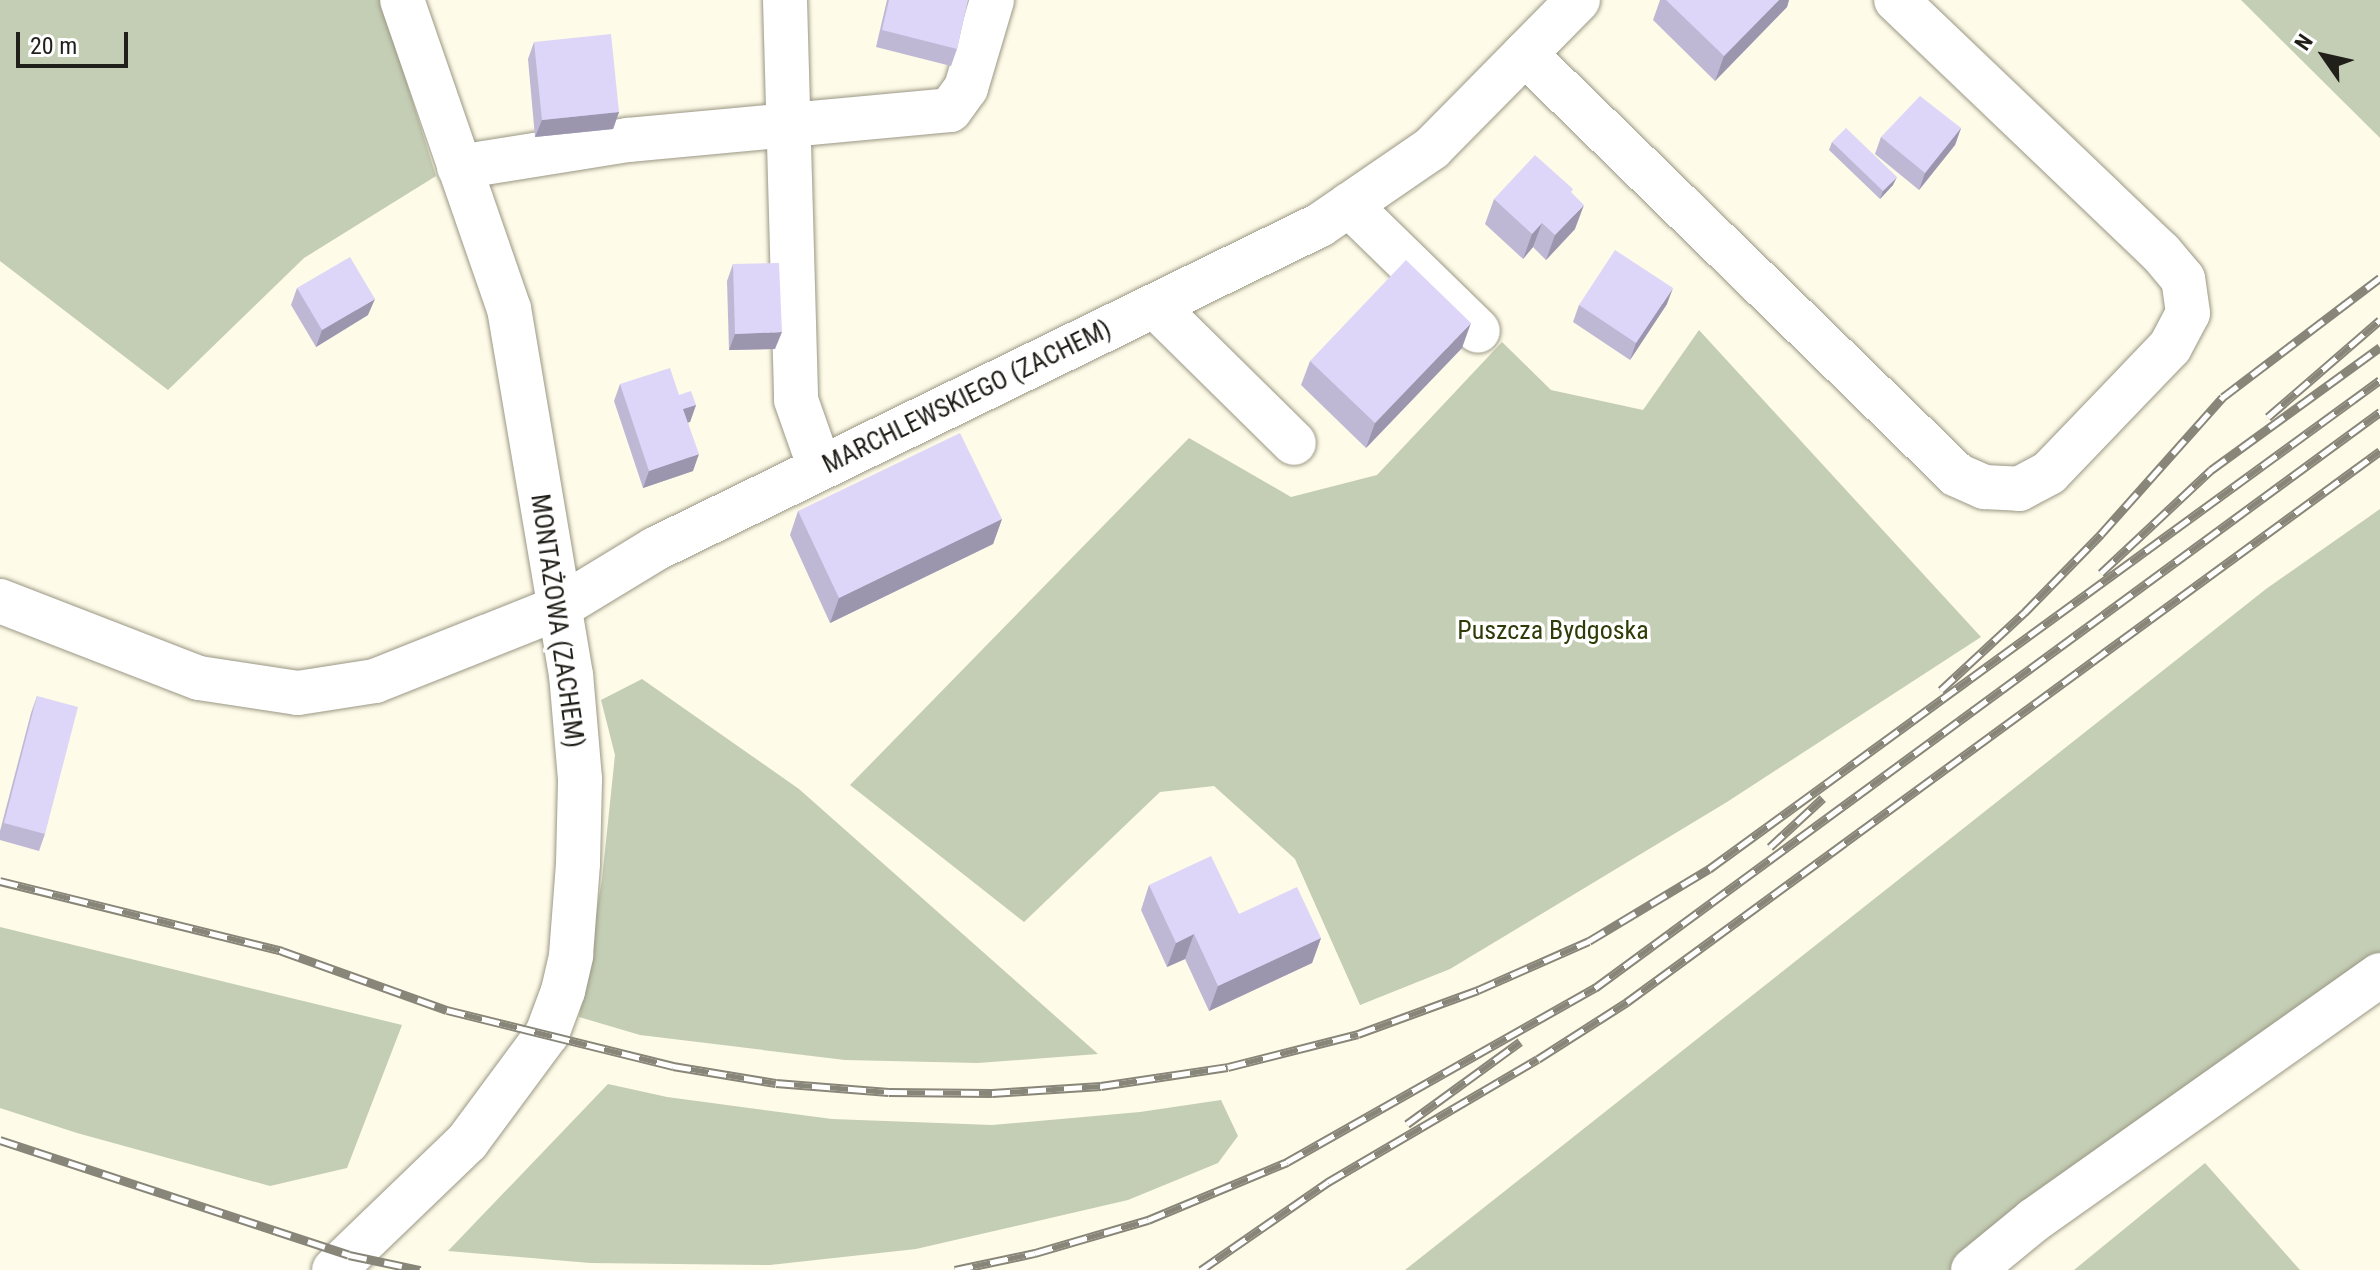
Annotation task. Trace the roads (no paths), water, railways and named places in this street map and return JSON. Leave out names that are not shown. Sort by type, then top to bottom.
[{"type":"lane","name":"MONTAŻOWA (ZACHEM)","points":[[334,1270],[467,1142],[547,1034],[557,1010],[571,955],[578,863],[580,779],[571,675],[509,309],[402,0]]},
{"type":"lane","points":[[785,0],[796,400],[820,468]]},
{"type":"lane","points":[[459,167],[628,140],[950,110],[966,88],[992,0]]},
{"type":"lane","name":"MARCHLEWSKIEGO (ZACHEM)","points":[[0,601],[199,678],[298,693],[375,681],[558,608],[655,549],[1320,225],[1432,148],[1578,0]]},
{"type":"lane","points":[[1525,54],[1957,475],[1984,487],[2019,489],[2049,473],[2170,347],[2188,313],[2183,279],[2160,252],[1896,0]]},
{"type":"lane","points":[[1349,205],[1478,331]]},
{"type":"lane","points":[[1155,306],[1294,443]]},
{"type":"lane","points":[[1973,1270],[2034,1220],[2380,975]]},
{"type":"railway","points":[[1941,690],[2025,612],[2101,534],[2223,397],[2380,278]]},
{"type":"railway","points":[[2268,417],[2380,320]]},
{"type":"railway","points":[[2101,573],[2211,470],[2380,347]]},
{"type":"railway","points":[[0,881],[282,951],[447,1010],[673,1066],[776,1083],[889,1092],[992,1093],[1101,1086],[1228,1067],[1358,1034],[1478,990],[1589,941],[1709,869],[2380,380]]},
{"type":"railway","points":[[955,1270],[1035,1253],[1148,1220],[1287,1162],[1595,988],[2380,412]]},
{"type":"railway","points":[[1201,1270],[1328,1182],[1538,1059],[1627,1002],[2380,451]]},
{"type":"railway","points":[[1770,847],[1823,798]]},
{"type":"railway","points":[[1407,1124],[1520,1042]]},
{"type":"railway","points":[[0,1140],[349,1255],[420,1270]]},
{"type":"park label","name":"Puszcza Bydgoska","points":[[1553,631]]}]
